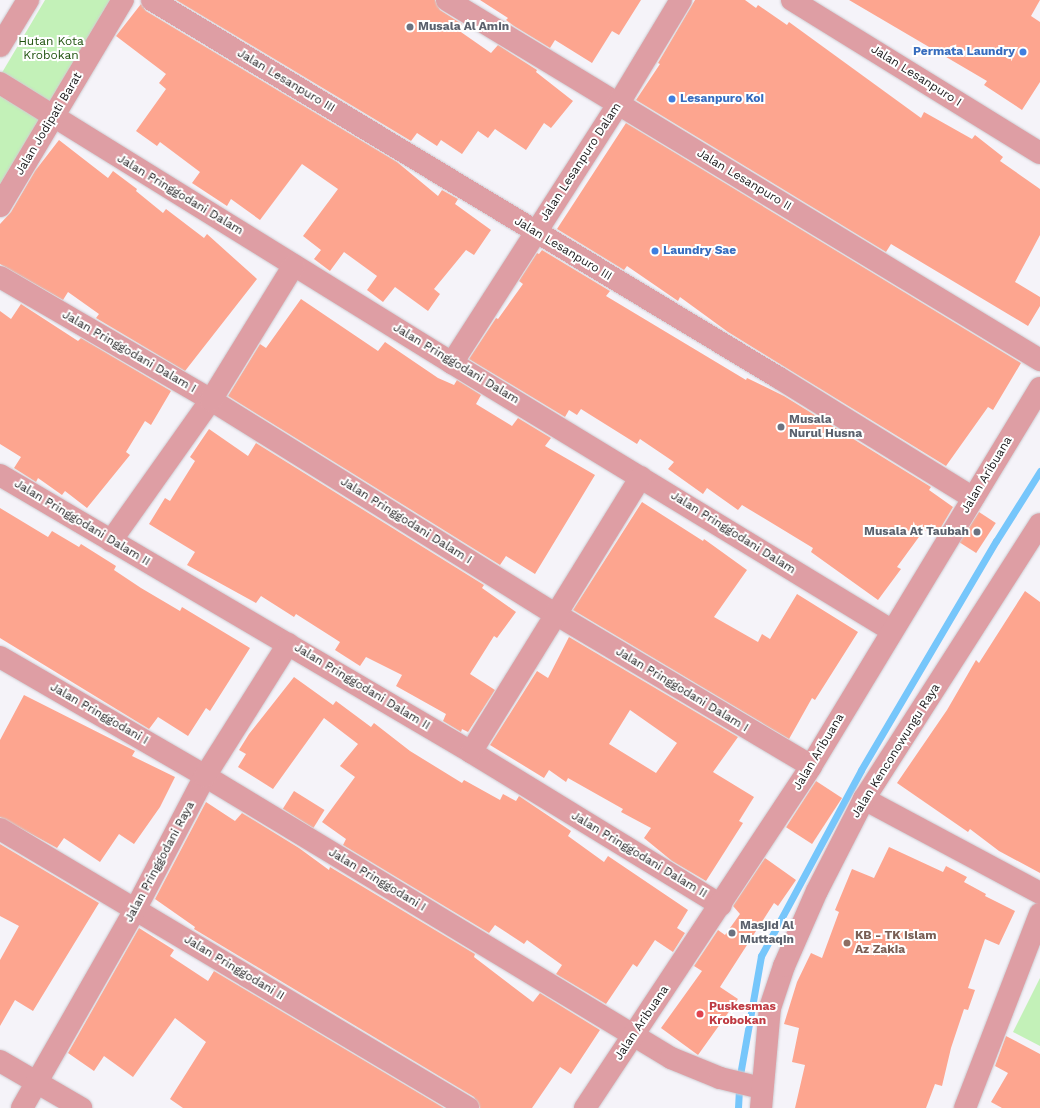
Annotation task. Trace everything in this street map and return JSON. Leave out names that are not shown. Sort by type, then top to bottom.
[{"type":"street","points":[[0,46],[28,0]]},
{"type":"street","name":"Jalan Jodipati Barat","points":[[0,206],[123,0]]},
{"type":"street","name":"Jalan Lesanpuro III","points":[[152,0],[536,233],[779,378],[973,498]]},
{"type":"street","name":"Jalan Lesanpuro II","points":[[447,0],[619,103],[1040,360]]},
{"type":"street","name":"Jalan Lesanpuro Dalam","points":[[452,363],[619,103],[681,0]]},
{"type":"street","name":"Jalan Lesanpuro I","points":[[792,0],[1040,153]]},
{"type":"street","name":"Jalan Pringgodani Dalam","points":[[0,83],[452,363],[891,630]]},
{"type":"street","points":[[112,542],[211,400],[294,265]]},
{"type":"street","name":"Jalan Pringgodani Dalam I","points":[[0,277],[211,400],[557,615],[811,766]]},
{"type":"street","name":"Jalan Aribuana","points":[[585,1108],[721,905],[811,766],[891,630],[1040,388]]},
{"type":"street","name":"Jalan Pringgodani Dalam II","points":[[0,475],[471,752],[721,905]]},
{"type":"street","points":[[471,752],[641,477]]},
{"type":"street","name":"Jalan Kenconowungu Raya","points":[[758,1094],[770,1008],[784,966],[817,891],[864,799],[1040,524]]},
{"type":"street","name":"Jalan Pringgodani Raya","points":[[22,1108],[38,1083],[135,910],[205,776],[288,644]]},
{"type":"street","name":"Jalan Pringgodani I","points":[[0,656],[205,776],[671,1058],[758,1094]]},
{"type":"street","points":[[864,799],[1040,893]]},
{"type":"street","name":"Jalan Pringgodani II","points":[[0,828],[468,1108]]},
{"type":"street","points":[[965,1108],[1040,914]]},
{"type":"street","points":[[0,1061],[81,1108]]},
{"type":"green space","name":"Hutan Kota Krobokan","points":[[45,0],[115,0],[0,194],[0,76]]},
{"type":"green space","points":[[1040,978],[1040,1046],[1013,1032]]},
{"type":"building","points":[[176,0],[435,0],[440,10],[462,24],[458,30],[491,53],[498,45],[537,70],[536,72],[573,101],[551,128],[544,123],[526,150],[495,129],[488,138],[478,131],[462,154],[441,140],[437,146],[417,133],[411,141]]},
{"type":"building","points":[[480,0],[641,0],[619,35],[612,31],[592,63],[555,40],[550,48],[514,26],[506,20],[508,18]]},
{"type":"building","points":[[695,0],[745,0],[756,8],[758,5],[787,25],[789,22],[921,118],[924,112],[972,139],[975,135],[1003,157],[1000,161],[1040,189],[1040,235],[1015,282],[1040,297],[1040,306],[1028,326],[891,244],[886,252],[636,100],[660,64],[658,63]]},
{"type":"building","points":[[849,0],[1040,0],[1031,16],[1040,22],[1040,82],[1022,110],[984,85],[987,81]]},
{"type":"building","points":[[141,4],[146,11],[397,162],[438,196],[442,190],[458,199],[455,204],[491,230],[474,255],[466,250],[434,289],[440,294],[428,311],[395,287],[383,302],[367,290],[377,276],[344,252],[330,271],[314,259],[321,250],[303,236],[338,189],[302,164],[260,220],[231,199],[227,206],[192,183],[200,172],[160,142],[157,146],[136,131],[166,89],[159,83],[166,74],[116,36]]},
{"type":"building","points":[[626,123],[1021,363],[993,410],[988,407],[946,466],[728,332],[680,297],[678,301],[627,266],[624,270],[557,229]]},
{"type":"building","points":[[59,140],[108,178],[113,171],[137,189],[136,191],[163,213],[166,209],[204,238],[207,234],[257,279],[185,371],[96,318],[99,314],[68,292],[63,300],[0,264],[0,224],[11,212],[35,171]]},
{"type":"building","points":[[542,250],[610,291],[606,296],[746,380],[747,378],[784,396],[931,487],[929,490],[953,507],[940,529],[931,524],[926,531],[924,530],[897,567],[901,569],[878,600],[811,552],[813,548],[742,505],[738,510],[707,488],[703,494],[668,469],[674,462],[640,439],[637,444],[581,409],[577,415],[569,410],[565,417],[469,359],[496,318],[498,319],[523,284],[519,281],[537,253],[539,254]]},
{"type":"building","points":[[301,299],[378,351],[385,342],[438,378],[454,385],[457,380],[481,395],[476,404],[512,426],[518,418],[551,438],[545,446],[595,475],[535,574],[506,556],[500,565],[228,396],[260,344],[266,348]]},
{"type":"building","points":[[21,304],[78,341],[81,338],[171,391],[151,425],[145,421],[126,452],[130,455],[87,508],[65,491],[62,495],[38,478],[36,482],[14,468],[21,457],[0,444],[0,311],[11,319]]},
{"type":"building","points":[[209,429],[248,456],[256,443],[484,585],[482,588],[516,612],[497,638],[494,636],[470,674],[495,690],[468,732],[462,729],[461,732],[443,721],[446,714],[396,686],[402,675],[366,657],[360,666],[335,650],[340,642],[296,614],[294,617],[261,596],[256,603],[187,565],[195,552],[149,524],[165,498],[170,501],[195,461],[190,457]]},
{"type":"building","points":[[642,502],[703,541],[704,539],[747,570],[714,617],[758,642],[762,634],[770,639],[797,594],[858,632],[815,700],[812,698],[789,739],[573,610]]},
{"type":"building","points":[[0,508],[48,537],[52,531],[79,547],[81,544],[116,566],[114,570],[141,588],[180,611],[182,607],[250,648],[210,711],[206,708],[188,736],[158,717],[149,729],[0,638]]},
{"type":"building","name":"Musala At Taubah","points":[[979,512],[996,523],[976,553],[959,542]]},
{"type":"building","points":[[1025,591],[1040,602],[1040,873],[999,851],[970,829],[968,832],[897,783],[947,710],[976,660],[979,663]]},
{"type":"building","points":[[569,637],[738,737],[713,772],[754,797],[739,821],[743,823],[706,881],[672,861],[644,838],[651,828],[621,812],[623,809],[568,778],[566,782],[549,770],[544,778],[490,745],[537,671],[548,678]],"holes":[[[630,710],[677,743],[656,773],[609,744]]]},
{"type":"building","points":[[294,677],[333,705],[336,701],[371,727],[374,723],[410,751],[462,783],[464,780],[500,800],[503,794],[516,801],[519,796],[571,831],[568,836],[604,862],[608,856],[688,910],[677,928],[685,933],[673,952],[655,940],[637,967],[633,964],[606,1004],[556,974],[562,965],[527,940],[524,944],[495,925],[489,933],[343,845],[346,839],[322,822],[355,777],[340,766],[358,744],[324,718],[273,789],[238,767],[246,754],[239,750],[249,734]]},
{"type":"building","points":[[24,695],[135,751],[132,756],[175,777],[160,807],[134,844],[119,834],[100,862],[64,838],[57,848],[0,817],[0,740]]},
{"type":"building","points":[[816,781],[842,798],[812,844],[786,827]]},
{"type":"building","points":[[294,791],[325,810],[313,828],[283,809]]},
{"type":"building","points":[[206,802],[235,821],[242,813],[299,848],[329,870],[330,867],[475,954],[474,957],[533,1002],[540,993],[600,1030],[571,1074],[560,1067],[532,1108],[480,1108],[474,1097],[194,929],[195,927],[155,899]]},
{"type":"building","points":[[0,844],[99,903],[33,1011],[15,1000],[0,1026],[0,960],[19,926],[0,916]]},
{"type":"building","points":[[889,847],[943,872],[946,866],[967,877],[964,882],[986,894],[985,896],[1015,911],[999,945],[985,939],[968,988],[975,990],[968,1010],[964,1009],[951,1048],[942,1086],[935,1084],[926,1108],[795,1108],[805,1065],[792,1062],[799,1028],[784,1024],[797,982],[811,953],[822,958],[839,912],[835,910],[852,869],[874,878]]},
{"type":"building","points":[[765,858],[796,880],[778,906],[774,903],[720,987],[738,999],[698,1055],[661,1028],[702,971],[694,966],[718,930],[725,935],[740,914],[733,906]]},
{"type":"building","points":[[139,928],[174,950],[170,956],[208,981],[214,971],[444,1108],[183,1108],[170,1099],[206,1042],[175,1018],[133,1077],[104,1056],[94,1071],[68,1053]]},
{"type":"building","points":[[1006,1036],[1040,1054],[1040,1108],[1002,1108],[991,1102],[1008,1073],[995,1066]]},
{"type":"waterway","points":[[738,1108],[740,1075],[761,956],[861,770],[996,541],[1040,471]]},
{"type":"place","name":"Musala Al Amin","points":[[410,27]]},
{"type":"place","name":"Permata Laundry","points":[[1023,52]]},
{"type":"place","name":"Lesanpuro Koi","points":[[672,99]]},
{"type":"place","name":"Laundry Sae","points":[[655,251]]},
{"type":"place","name":"Musala Nurul Husna","points":[[781,427]]},
{"type":"place","name":"Musala At Taubah","points":[[977,532]]},
{"type":"place","name":"Masjid Al Muttaqin","points":[[732,933]]},
{"type":"place","name":"KB - TK Islam Az Zakia","points":[[847,943]]},
{"type":"place","name":"Puskesmas Krobokan","points":[[700,1014]]}]
